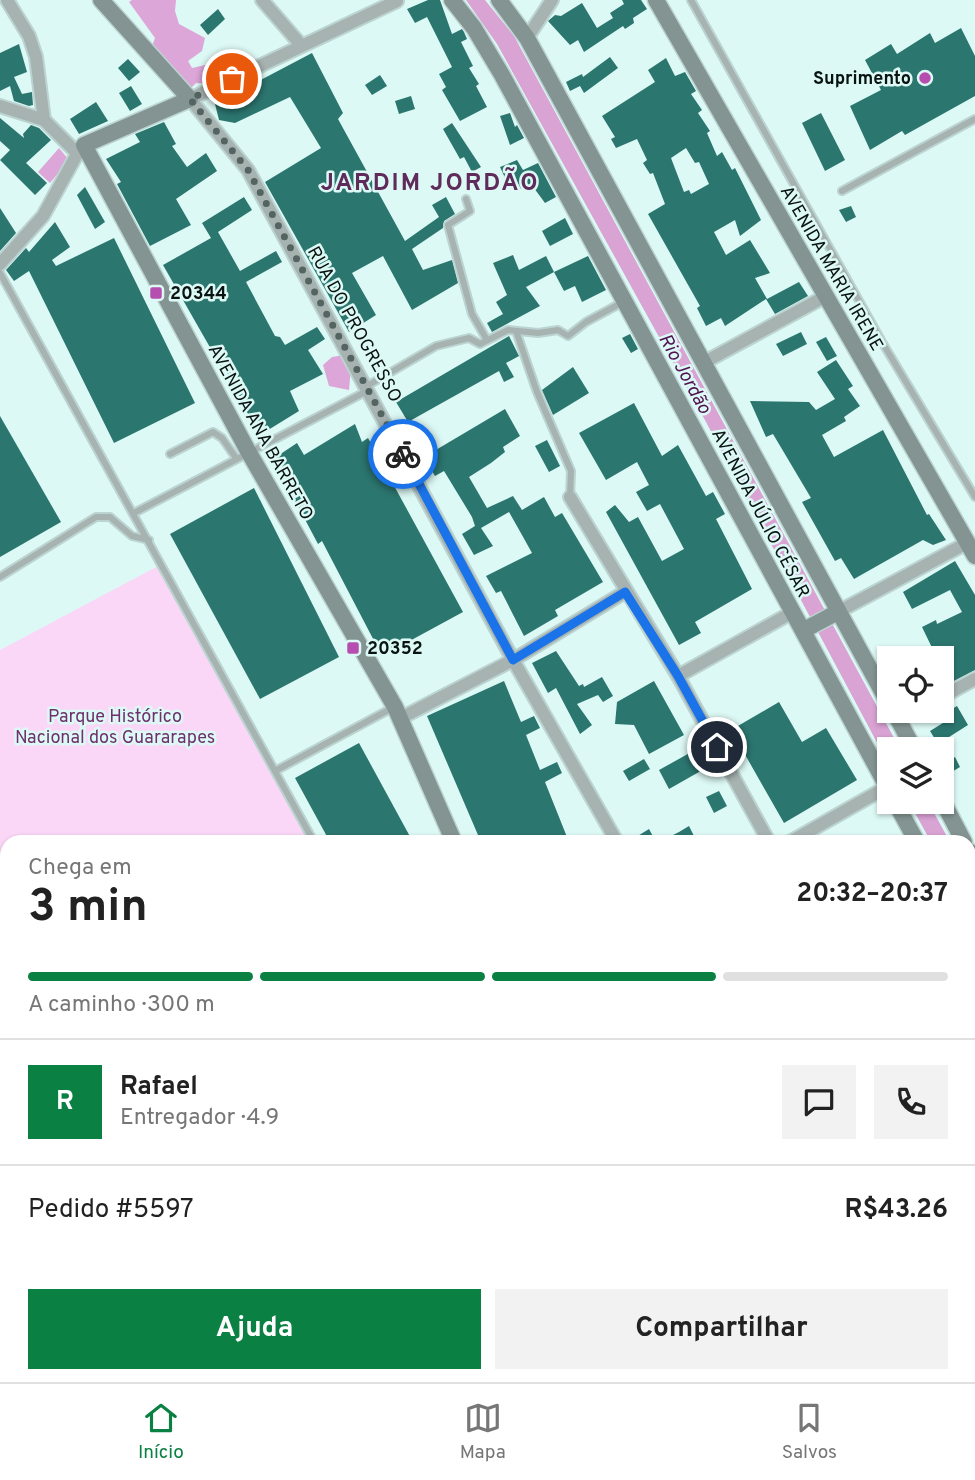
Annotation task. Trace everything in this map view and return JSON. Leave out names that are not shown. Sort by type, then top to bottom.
[{"type":"street","points":[[7,0],[29,36],[36,57],[44,120]]},
{"type":"street","name":"RUA DO PROGRESSO","points":[[101,0],[190,99],[248,170],[513,660],[613,835]]},
{"type":"street","points":[[262,0],[301,46]]},
{"type":"street","name":"AVENIDA JÚLIO CÉSAR","points":[[452,0],[484,43],[877,767]]},
{"type":"street","name":"AVENIDA JÚLIO CÉSAR","points":[[499,0],[527,38],[836,612],[877,683]]},
{"type":"street","points":[[527,38],[552,0]]},
{"type":"street","name":"AVENIDA MARIA IRENE","points":[[656,0],[971,549]]},
{"type":"street","points":[[0,264],[43,216],[80,149],[397,1]]},
{"type":"street","points":[[0,106],[44,120],[80,149]]},
{"type":"street","name":"AVENIDA ANA BARRETO","points":[[80,149],[242,455],[398,712],[451,835]]},
{"type":"street","points":[[703,363],[826,296]]},
{"type":"street","points":[[570,498],[678,676],[765,835]]},
{"type":"street","points":[[804,630],[836,612],[971,549]]},
{"type":"street","points":[[398,712],[513,660],[625,592]]},
{"type":"street","points":[[678,676],[793,612]]},
{"type":"street","points":[[954,690],[975,679]]},
{"type":"street","points":[[804,835],[877,800]]},
{"type":"street","name":"AVENIDA JÚLIO CÉSAR","points":[[902,814],[913,835]]},
{"type":"street","points":[[949,814],[960,835]]},
{"type":"lane","points":[[691,0],[882,342],[975,497]]},
{"type":"lane","points":[[842,191],[975,119]]},
{"type":"lane","points":[[466,199],[470,211],[448,225],[472,314],[487,340]]},
{"type":"lane","points":[[0,273],[310,835]]},
{"type":"lane","points":[[134,513],[368,388],[436,346],[469,338],[480,344],[508,330],[538,333],[558,330],[568,336],[586,322],[625,301]]},
{"type":"lane","points":[[516,331],[537,392],[570,471],[570,498]]},
{"type":"lane","points":[[170,454],[213,432],[242,455]]},
{"type":"lane","points":[[0,576],[96,517],[110,517],[132,536],[149,540]]},
{"type":"lane","points":[[275,771],[398,712]]},
{"type":"green space","name":"Parque Histórico Nacional dos Guararapes","points":[[158,566],[307,835],[0,835],[0,650]]},
{"type":"shaded area","points":[[176,0],[175,11],[179,24],[205,38],[202,51],[188,61],[192,68],[214,63],[219,75],[211,84],[196,83],[190,89],[152,46],[155,38],[129,2]]},
{"type":"shaded area","points":[[59,148],[69,160],[50,183],[38,172]]},
{"type":"shaded area","points":[[344,355],[351,366],[349,390],[329,386],[323,365],[332,357]]},
{"type":"water","name":"Rio Jordão","points":[[466,0],[485,0],[514,36],[877,707],[877,723],[886,723],[894,737],[877,737],[877,743],[706,422],[497,44]]},
{"type":"water","points":[[916,814],[935,814],[946,835],[927,835]]},
{"type":"building","points":[[428,0],[440,0],[452,34],[462,29],[464,32],[467,39],[461,42],[473,66],[469,68],[479,84],[476,86],[487,107],[460,121],[442,90],[446,87],[439,74],[452,67],[427,17],[415,23],[407,9]]},
{"type":"building","points":[[622,0],[641,0],[647,9],[633,18],[634,23],[625,29],[623,26],[584,52],[578,40],[570,45],[548,21],[582,3],[597,28],[613,18],[610,13],[624,4]]},
{"type":"building","points":[[218,9],[225,19],[208,35],[200,25]]},
{"type":"building","name":"Suprimento","points":[[961,28],[975,56],[975,96],[905,135],[902,131],[870,150],[850,106],[881,90],[865,60],[891,44],[897,54],[930,33],[935,43]]},
{"type":"building","points":[[19,44],[27,72],[14,77],[22,94],[32,92],[33,105],[29,106],[14,101],[10,86],[0,91],[0,53]]},
{"type":"building","points":[[312,53],[343,113],[338,119],[405,241],[439,217],[432,205],[446,197],[455,214],[444,221],[443,228],[412,249],[423,270],[452,260],[458,283],[412,310],[383,256],[352,273],[376,315],[349,332],[265,182],[321,148],[290,97],[235,123],[219,120],[215,104]]},
{"type":"building","points":[[610,57],[618,68],[584,93],[580,86],[570,91],[566,82],[582,74],[583,77]]},
{"type":"building","points":[[666,58],[675,76],[685,72],[696,91],[691,94],[702,110],[698,113],[710,131],[707,133],[717,156],[722,152],[732,170],[735,168],[761,220],[740,236],[735,220],[714,232],[726,255],[750,240],[770,273],[755,278],[767,299],[799,282],[808,296],[775,314],[766,299],[725,326],[721,318],[706,326],[697,308],[700,306],[648,214],[665,204],[653,173],[650,174],[643,163],[647,160],[637,139],[616,148],[611,139],[615,137],[602,116],[655,82],[648,70]],"holes":[[[686,148],[695,163],[699,162],[709,184],[691,194],[689,190],[684,192],[671,158]]]},
{"type":"building","points":[[128,59],[140,72],[129,81],[118,68]]},
{"type":"building","points":[[380,75],[387,86],[372,95],[365,85]]},
{"type":"building","points":[[131,86],[142,104],[130,111],[119,93]]},
{"type":"building","points":[[411,96],[415,109],[399,114],[395,101]]},
{"type":"building","points":[[96,102],[108,121],[79,134],[70,119]]},
{"type":"building","points":[[510,113],[515,127],[517,125],[524,138],[510,145],[500,116]]},
{"type":"building","points":[[821,113],[845,160],[825,171],[802,123]]},
{"type":"building","points":[[0,118],[24,138],[23,134],[31,125],[39,128],[51,140],[26,163],[47,183],[35,195],[0,160],[10,150],[0,141]]},
{"type":"building","points":[[164,122],[176,144],[172,146],[187,167],[206,153],[217,171],[176,199],[191,225],[150,246],[117,184],[121,182],[106,159],[140,142],[135,134]]},
{"type":"building","points":[[452,123],[481,167],[472,172],[464,157],[460,159],[443,129]]},
{"type":"building","points":[[517,160],[523,170],[538,163],[556,197],[545,203],[531,184],[521,189],[514,176],[506,180],[500,167]]},
{"type":"building","points":[[85,187],[105,222],[95,229],[77,195]]},
{"type":"building","points":[[244,197],[252,210],[218,232],[240,271],[276,251],[282,262],[246,282],[275,336],[280,337],[285,345],[317,327],[325,339],[308,350],[323,374],[290,391],[299,411],[260,435],[163,265],[211,238],[202,223]]},
{"type":"building","points":[[851,206],[856,217],[846,222],[839,210]]},
{"type":"building","points":[[0,208],[16,233],[0,251]]},
{"type":"building","points":[[565,218],[573,234],[550,246],[542,231]]},
{"type":"building","points":[[55,222],[70,247],[52,260],[56,266],[114,238],[195,403],[114,443],[29,271],[14,281],[6,270],[26,248],[29,252]]},
{"type":"building","points":[[513,255],[519,270],[546,256],[554,272],[526,287],[540,306],[492,332],[487,323],[503,314],[496,302],[507,295],[493,263]]},
{"type":"building","points":[[588,256],[606,290],[582,302],[575,286],[564,291],[554,272]]},
{"type":"building","points":[[801,332],[807,344],[783,356],[776,344]]},
{"type":"building","points":[[630,334],[638,349],[631,353],[622,338]]},
{"type":"building","points":[[509,336],[519,356],[506,363],[514,377],[504,382],[499,371],[408,422],[396,402]]},
{"type":"building","points":[[826,337],[837,356],[827,361],[816,342]]},
{"type":"building","points":[[836,360],[853,386],[848,389],[860,406],[844,417],[846,421],[822,435],[834,457],[883,430],[927,515],[929,514],[946,540],[933,545],[923,540],[854,579],[841,558],[835,561],[802,502],[811,498],[773,434],[766,437],[750,401],[809,402],[816,410],[835,399],[817,372]]},
{"type":"building","points":[[573,367],[589,393],[553,415],[542,390]]},
{"type":"building","points":[[634,403],[662,456],[678,445],[706,496],[713,492],[725,514],[716,519],[752,589],[695,622],[701,633],[679,645],[606,512],[615,505],[629,522],[638,517],[662,561],[684,549],[660,504],[647,511],[636,492],[649,485],[637,462],[606,480],[579,433]]},
{"type":"building","points":[[505,409],[520,436],[503,447],[505,452],[469,477],[487,508],[513,496],[522,510],[544,497],[555,517],[562,513],[603,582],[555,610],[558,616],[524,636],[501,591],[496,593],[486,576],[532,553],[522,535],[509,512],[481,528],[493,546],[474,555],[462,534],[475,526],[472,517],[444,471],[435,476],[424,457]]},
{"type":"building","points":[[0,416],[61,522],[0,557]]},
{"type":"building","points":[[355,424],[362,442],[368,438],[463,612],[382,656],[322,541],[318,544],[273,459],[297,443],[304,455]]},
{"type":"building","points":[[547,440],[560,466],[549,472],[535,446]]},
{"type":"building","points":[[254,488],[339,657],[260,699],[170,534]]},
{"type":"building","points":[[955,561],[975,595],[975,670],[954,681],[954,646],[931,646],[922,627],[936,620],[937,624],[962,612],[950,590],[912,609],[903,592]]},
{"type":"building","points":[[556,651],[579,686],[583,684],[584,687],[602,677],[613,696],[603,702],[598,695],[577,704],[592,725],[580,734],[556,688],[548,693],[532,663]]},
{"type":"building","points":[[504,681],[521,722],[534,716],[540,728],[526,735],[540,770],[557,762],[562,773],[545,782],[566,835],[478,835],[427,716]]},
{"type":"building","points":[[654,681],[684,735],[649,754],[634,725],[615,724],[617,702]]},
{"type":"building","points":[[779,702],[802,742],[826,728],[857,780],[784,823],[731,730]]},
{"type":"building","points":[[957,706],[968,725],[949,737],[934,737],[930,731],[943,723],[954,723],[954,708]]},
{"type":"building","points":[[359,743],[409,835],[326,835],[295,778]]},
{"type":"building","points":[[695,750],[706,768],[669,789],[659,770]]},
{"type":"building","points":[[954,758],[960,767],[954,771]]},
{"type":"building","points":[[644,759],[650,769],[629,781],[623,771]]},
{"type":"building","points":[[719,791],[727,806],[714,813],[706,797]]},
{"type":"building","points":[[689,826],[694,835],[673,835]]},
{"type":"building","points":[[649,829],[652,835],[639,835]]},
{"type":"way so far","points":[[232,79],[190,99],[248,170],[403,454]]},
{"type":"place","name":"Suprimento","points":[[925,78]]},
{"type":"place","name":"20344","points":[[156,293]]},
{"type":"place","name":"20352","points":[[353,648]]},
{"type":"district","name":"JARDIM JORDÃO","points":[[430,182]]},
{"type":"route","points":[[403,454],[513,660],[625,592],[678,676],[717,747]]}]
